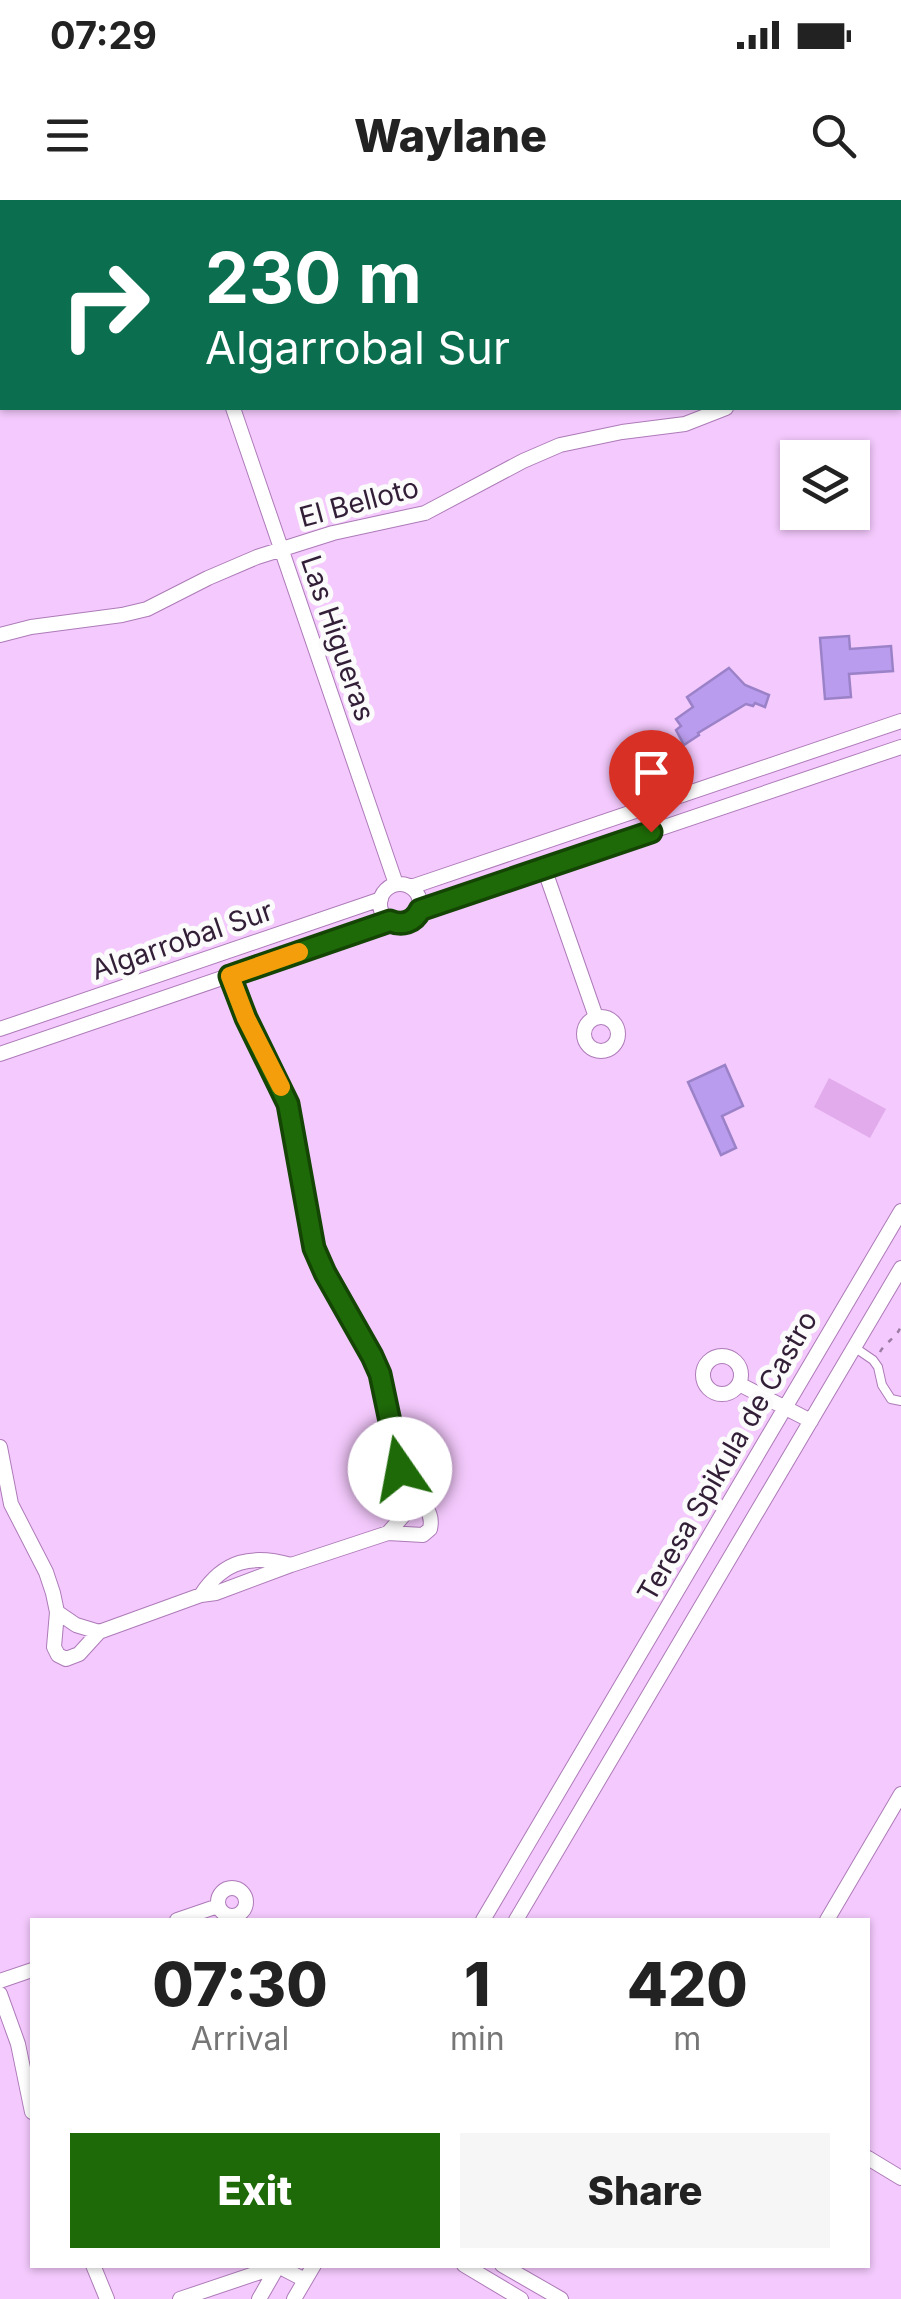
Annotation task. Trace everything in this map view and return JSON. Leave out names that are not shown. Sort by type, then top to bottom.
[{"type":"street","name":"Las Higueras","points":[[234,410],[404,886]]},
{"type":"street","name":"El Belloto","points":[[0,634],[134,613],[281,548],[424,513],[560,445],[686,424],[721,410]]},
{"type":"street","points":[[901,721],[386,890],[381,899],[382,911],[390,921],[410,922],[420,910],[901,747]]},
{"type":"street","points":[[544,868],[596,1018]]},
{"type":"street","points":[[404,886],[418,894],[420,910]]},
{"type":"street","name":"Algarrobal Sur","points":[[0,1029],[381,899]]},
{"type":"street","name":"Algarrobal Sur","points":[[0,1054],[390,921]]},
{"type":"street","points":[[0,1447],[11,1504],[46,1572],[57,1612],[53,1642],[62,1658],[75,1657],[98,1632],[201,1595],[218,1575],[242,1562],[262,1558],[291,1565],[388,1534],[419,1536],[430,1529],[429,1512],[410,1495],[395,1452],[380,1374],[314,1248],[288,1104],[230,976]]},
{"type":"street","name":"Teresa Spikula de Castro","points":[[484,1918],[901,1211]]},
{"type":"street","name":"Teresa Spikula de Castro","points":[[517,1918],[901,1268]]},
{"type":"street","points":[[739,1384],[811,1421]]},
{"type":"street","points":[[388,1534],[403,1516],[410,1495]]},
{"type":"street","points":[[57,1612],[76,1625],[98,1632]]},
{"type":"street","points":[[598,1726],[622,1741]]},
{"type":"street","points":[[828,1918],[901,1794]]},
{"type":"street","points":[[183,1918],[218,1906]]},
{"type":"street","points":[[0,1981],[30,1971]]},
{"type":"street","points":[[0,1994],[18,2044],[30,2102]]},
{"type":"street","points":[[870,2159],[901,2178]]},
{"type":"street","points":[[94,2268],[106,2299]]},
{"type":"street","points":[[180,2299],[272,2268]]},
{"type":"street","points":[[259,2299],[277,2268]]},
{"type":"street","points":[[282,2268],[306,2280]]},
{"type":"street","points":[[294,2299],[312,2268]]},
{"type":"street","points":[[469,2268],[521,2299]]},
{"type":"street","points":[[507,2268],[561,2299]]},
{"type":"lane","points":[[854,1348],[874,1362],[882,1386],[891,1399],[901,1402]]},
{"type":"path","points":[[874,1362],[901,1326]]},
{"type":"shaded area","points":[[829,1078],[886,1109],[870,1138],[814,1107]]},
{"type":"building","points":[[849,636],[850,649],[891,646],[893,671],[849,674],[851,697],[825,699],[820,638]]},
{"type":"building","points":[[729,668],[745,685],[769,695],[765,707],[746,704],[684,745],[676,730],[681,726],[676,719],[693,707],[687,697]]},
{"type":"building","points":[[725,1065],[743,1106],[722,1116],[736,1148],[721,1155],[688,1082]]},
{"type":"slow traffic","points":[[281,1087],[257,1043],[230,976],[299,952]]},
{"type":"route","points":[[400,1469],[380,1374],[325,1273],[310,1235],[288,1104],[257,1043],[230,976],[390,921],[405,923],[420,910],[651,832]]}]
